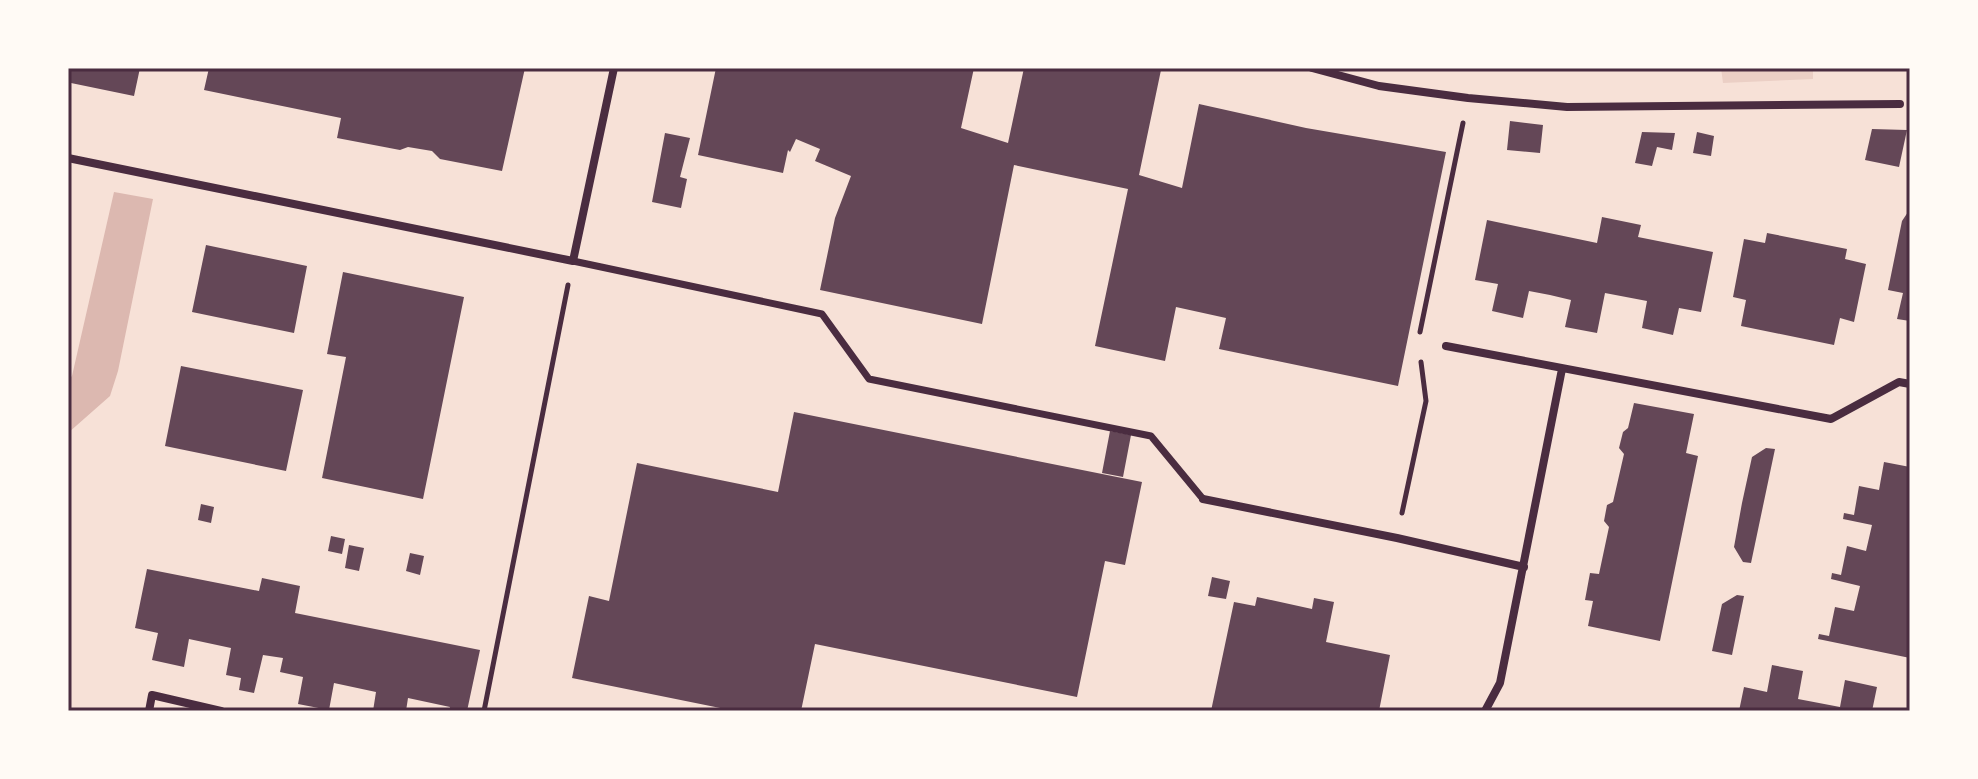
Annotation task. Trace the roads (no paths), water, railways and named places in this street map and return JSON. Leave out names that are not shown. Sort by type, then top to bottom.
[{"type":"street","points":[[573,261],[614,68]]},
{"type":"street","points":[[1312,68],[1379,86],[1567,107],[1900,104]]},
{"type":"street","points":[[68,158],[822,314],[869,379],[1151,436],[1203,499],[1524,567]]},
{"type":"street","points":[[1446,346],[1831,419],[1899,382],[1910,384]]},
{"type":"street","points":[[1485,711],[1500,683],[1562,369]]},
{"type":"street","points":[[149,711],[152,695],[221,711]]}]
